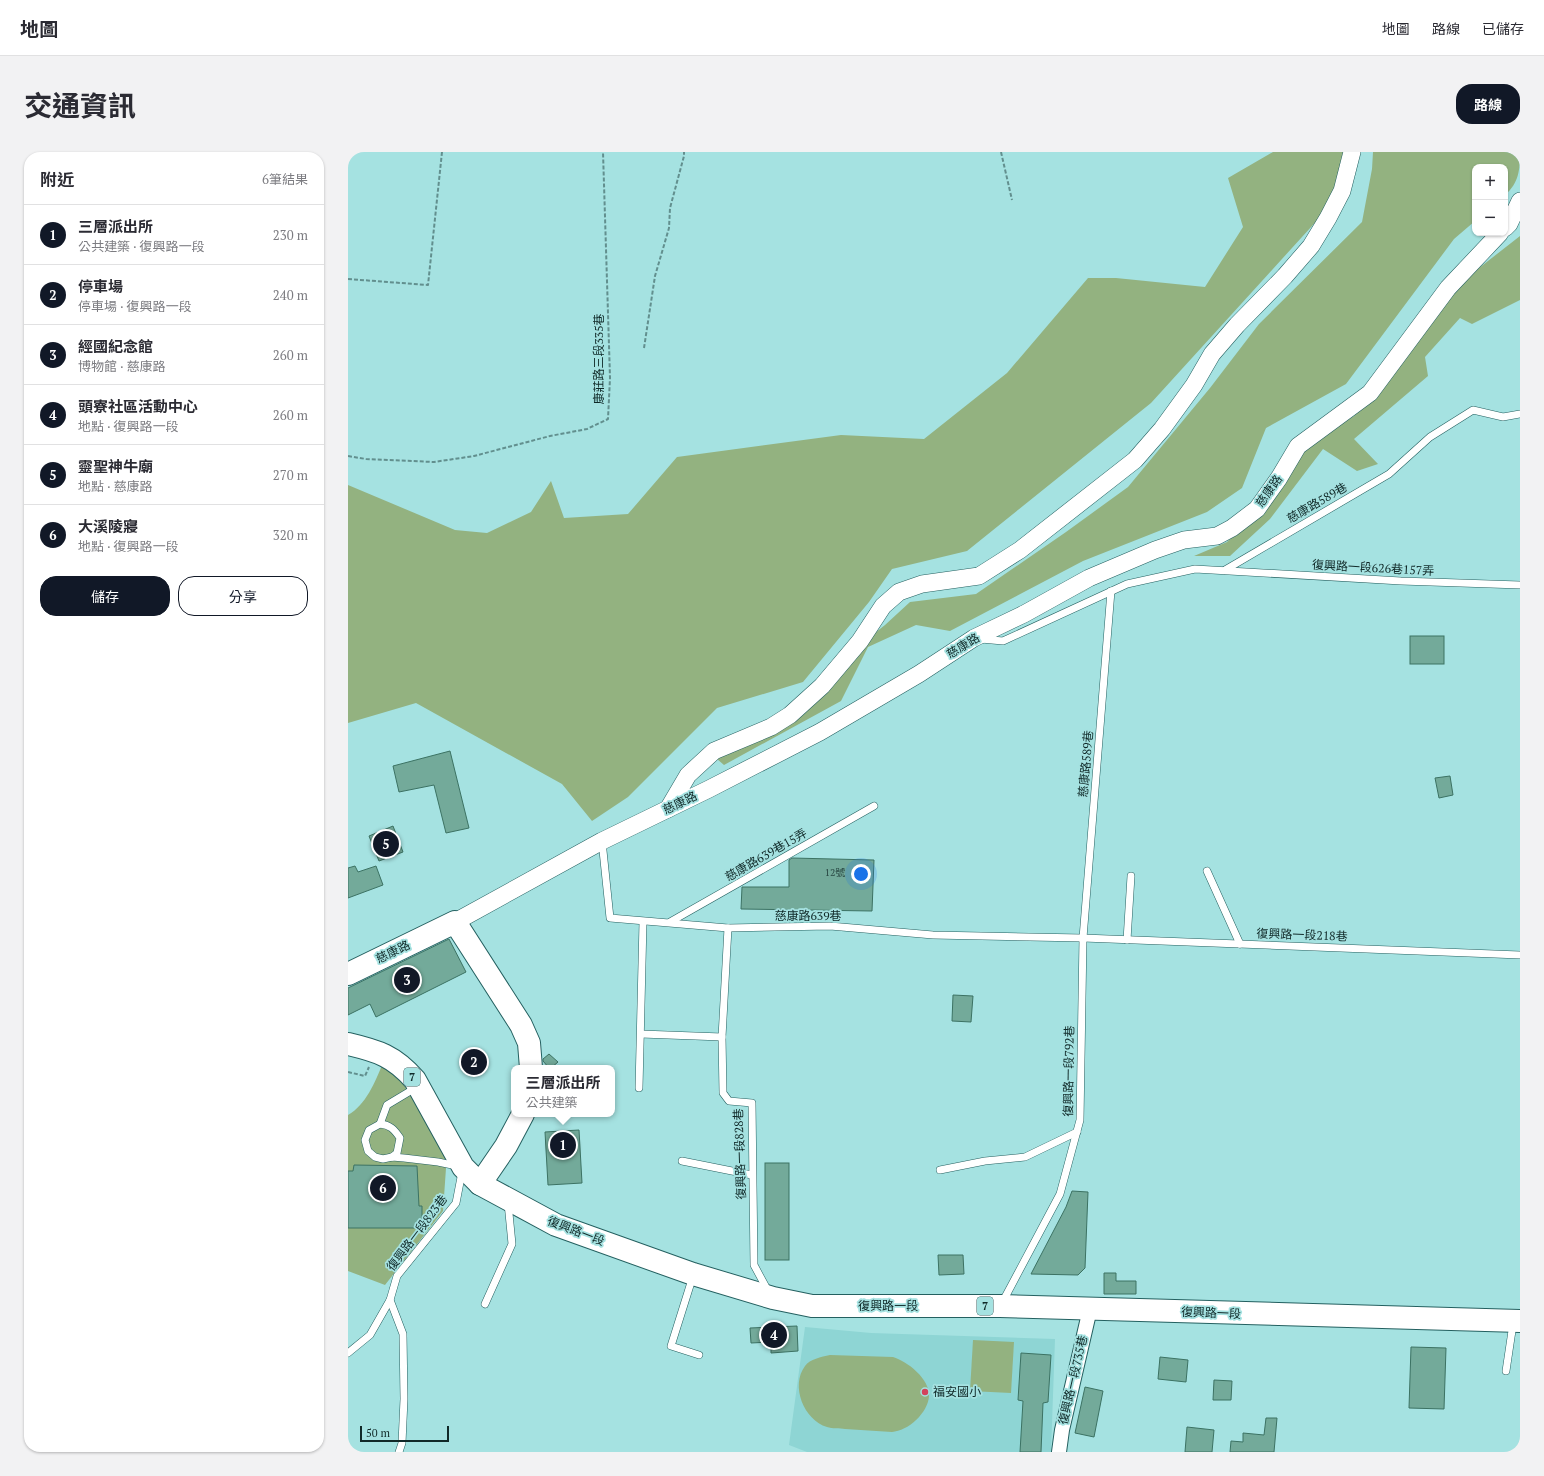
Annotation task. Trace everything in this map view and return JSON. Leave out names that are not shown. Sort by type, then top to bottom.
[{"type":"main road","name":"慈康路","points":[[348,974],[455,922]]},
{"type":"main road","points":[[455,922],[521,1025],[529,1044],[531,1065]]},
{"type":"main road","name":"復興路一段","points":[[348,1044],[390,1057],[406,1069],[415,1080],[463,1167],[480,1184],[556,1225],[693,1274],[772,1298],[812,1306],[1000,1306],[1516,1321]]},
{"type":"main road","points":[[480,1184],[506,1146],[521,1117]]},
{"type":"street","points":[[668,808],[688,775],[714,751],[771,727],[790,715],[822,686],[860,641],[883,606],[899,592],[922,584],[979,576],[1020,550],[1135,460],[1162,429],[1194,385],[1212,354],[1311,246],[1342,191],[1352,152]]},
{"type":"street","points":[[1508,225],[1520,202]]},
{"type":"street","name":"慈康路","points":[[455,922],[602,841],[820,732],[919,674],[974,638],[1024,614],[1089,578],[1155,550],[1184,540],[1217,536],[1232,528],[1258,509],[1298,446],[1370,392],[1448,288],[1497,236]]},
{"type":"street","name":"復興路一段735巷","points":[[1059,1452],[1062,1430],[1090,1309]]},
{"type":"lane","name":"慈康路589巷","points":[[1225,570],[1389,474],[1430,437],[1473,410],[1503,417],[1520,414]]},
{"type":"lane","points":[[974,638],[1003,641],[1127,584],[1195,569],[1225,570]]},
{"type":"lane","name":"復興路一段626巷157弄","points":[[1225,570],[1401,581],[1520,585]]},
{"type":"lane","name":"慈康路589巷","points":[[1083,938],[1111,591]]},
{"type":"lane","name":"慈康路639巷15弄","points":[[669,922],[874,806]]},
{"type":"lane","name":"慈康路639巷","points":[[602,841],[610,918],[728,928],[830,926],[933,935],[1083,938]]},
{"type":"lane","points":[[1207,871],[1240,944]]},
{"type":"lane","points":[[1127,940],[1131,876]]},
{"type":"lane","points":[[639,1088],[643,922]]},
{"type":"lane","name":"復興路一段828巷","points":[[728,928],[722,1037],[724,1093],[730,1101],[752,1103],[754,1265],[772,1298]]},
{"type":"lane","name":"復興路一段218巷","points":[[1083,938],[1520,954]]},
{"type":"lane","name":"復興路一段792巷","points":[[1000,1306],[1060,1194],[1080,1120],[1083,938]]},
{"type":"lane","points":[[641,1034],[722,1037]]},
{"type":"lane","points":[[380,1124],[387,1105],[418,1086]]},
{"type":"lane","points":[[392,1157],[396,1153],[400,1138],[395,1131],[389,1125],[380,1124],[369,1130],[365,1140],[368,1151],[375,1157],[383,1159],[392,1157],[438,1162],[463,1167]]},
{"type":"lane","points":[[940,1170],[984,1161],[1025,1157],[1077,1132]]},
{"type":"lane","points":[[682,1161],[752,1175]]},
{"type":"lane","name":"復興路一段823巷","points":[[348,1353],[370,1335],[390,1300],[397,1276],[456,1203],[463,1167]]},
{"type":"lane","points":[[485,1304],[512,1244],[507,1198]]},
{"type":"lane","points":[[693,1274],[671,1346],[699,1355]]},
{"type":"lane","points":[[390,1300],[402,1334],[404,1399],[402,1443],[399,1452]]},
{"type":"lane","points":[[1506,1371],[1516,1321]]},
{"type":"path","points":[[348,279],[428,285],[442,152]]},
{"type":"path","name":"康莊路三段335巷","points":[[348,456],[366,459],[434,462],[474,456],[550,436],[587,429],[608,419],[610,378],[603,152]]},
{"type":"path","points":[[644,348],[655,276],[669,228],[670,208],[684,152]]},
{"type":"path","points":[[1001,152],[1012,200]]},
{"type":"path","points":[[348,1072],[365,1076],[376,1052]]},
{"type":"shaded area","name":"福安國小","points":[[805,1327],[871,1333],[1055,1339],[1051,1452],[807,1452],[789,1445]]},
{"type":"green space","points":[[1273,152],[1345,152],[1343,170],[1322,215],[1151,403],[967,551],[892,569],[869,602],[803,682],[717,708],[628,797],[592,821],[562,784],[416,703],[348,723],[348,485],[455,530],[487,533],[531,512],[551,481],[564,518],[628,514],[677,457],[841,435],[924,439],[1007,373],[1088,278],[1116,278],[1205,287],[1243,227],[1228,178]]},
{"type":"green space","points":[[1373,152],[1520,152],[1518,176],[1508,192],[1508,164],[1472,164],[1472,224],[1454,239],[1346,384],[1266,428],[1242,488],[1207,512],[1083,561],[950,631],[916,625],[868,647],[841,701],[724,765],[717,759],[780,728],[861,644],[910,602],[976,594],[1128,487],[1210,388],[1259,324],[1362,222],[1372,169]]},
{"type":"green space","points":[[1520,236],[1520,300],[1472,324],[1460,318],[1425,357],[1428,376],[1354,439],[1378,464],[1357,471],[1323,449],[1270,519],[1230,556],[1194,556],[1227,542],[1280,488],[1298,451],[1354,416],[1416,341],[1456,286]]},
{"type":"green space","points":[[383,1063],[400,1073],[447,1154],[443,1211],[385,1285],[348,1271],[348,1115],[365,1099]]},
{"type":"green space","points":[[973,1340],[1014,1342],[1011,1393],[970,1391]]},
{"type":"green space","points":[[830,1355],[893,1357],[905,1362],[922,1377],[926,1383],[929,1396],[925,1409],[910,1425],[898,1431],[892,1432],[831,1428],[819,1423],[806,1410],[799,1392],[799,1383],[801,1374],[807,1364],[816,1359]]},
{"type":"building","points":[[1410,636],[1444,636],[1444,664],[1410,664]]},
{"type":"building","points":[[450,751],[469,828],[446,833],[434,785],[399,792],[393,766]]},
{"type":"building","points":[[1450,776],[1453,795],[1439,798],[1435,778]]},
{"type":"building","points":[[393,826],[403,852],[379,861],[369,836]]},
{"type":"building","points":[[792,858],[874,860],[872,911],[741,909],[742,887],[789,887],[789,860]]},
{"type":"building","points":[[355,866],[358,872],[376,866],[383,885],[348,898],[348,868]]},
{"type":"building","points":[[449,939],[466,972],[376,1017],[370,1004],[348,1015],[348,988]]},
{"type":"building","points":[[953,995],[973,996],[971,1022],[952,1021]]},
{"type":"building","points":[[549,1054],[558,1062],[554,1065],[546,1065],[543,1059]]},
{"type":"building","points":[[579,1130],[582,1183],[548,1185],[545,1132]]},
{"type":"building","points":[[765,1163],[789,1163],[789,1260],[765,1260]]},
{"type":"building","points":[[354,1165],[417,1166],[419,1206],[422,1206],[422,1225],[416,1225],[416,1228],[348,1228],[348,1171],[353,1171]]},
{"type":"building","points":[[1072,1191],[1088,1192],[1085,1268],[1078,1275],[1031,1274],[1066,1207]]},
{"type":"building","points":[[938,1255],[963,1255],[964,1274],[939,1275]]},
{"type":"building","points":[[1104,1273],[1116,1273],[1116,1281],[1136,1281],[1136,1294],[1104,1294]]},
{"type":"building","points":[[797,1326],[798,1351],[771,1353],[771,1342],[751,1343],[750,1328]]},
{"type":"building","points":[[1411,1347],[1446,1348],[1444,1409],[1409,1408]]},
{"type":"building","points":[[1021,1353],[1051,1355],[1048,1402],[1043,1403],[1041,1452],[1020,1452],[1023,1401],[1018,1400]]},
{"type":"building","points":[[1160,1357],[1188,1360],[1186,1382],[1158,1379]]},
{"type":"building","points":[[1214,1380],[1232,1381],[1231,1400],[1213,1400]]},
{"type":"building","points":[[1085,1387],[1103,1391],[1094,1437],[1075,1433]]},
{"type":"building","points":[[1266,1418],[1277,1418],[1274,1452],[1230,1452],[1231,1441],[1243,1442],[1243,1433],[1264,1435]]},
{"type":"building","points":[[1187,1427],[1214,1430],[1212,1452],[1185,1452]]},
{"type":"place","name":"靈聖神牛廟","points":[[386,844]]},
{"type":"place","name":"經國紀念館","points":[[407,980]]},
{"type":"place","name":"停車場","points":[[474,1062]]},
{"type":"place","name":"三層派出所","points":[[563,1145]]},
{"type":"place","name":"大溪陵寢","points":[[383,1188]]},
{"type":"place","name":"頭寮社區活動中心","points":[[774,1335]]},
{"type":"place","name":"福安國小","points":[[925,1392]]}]
